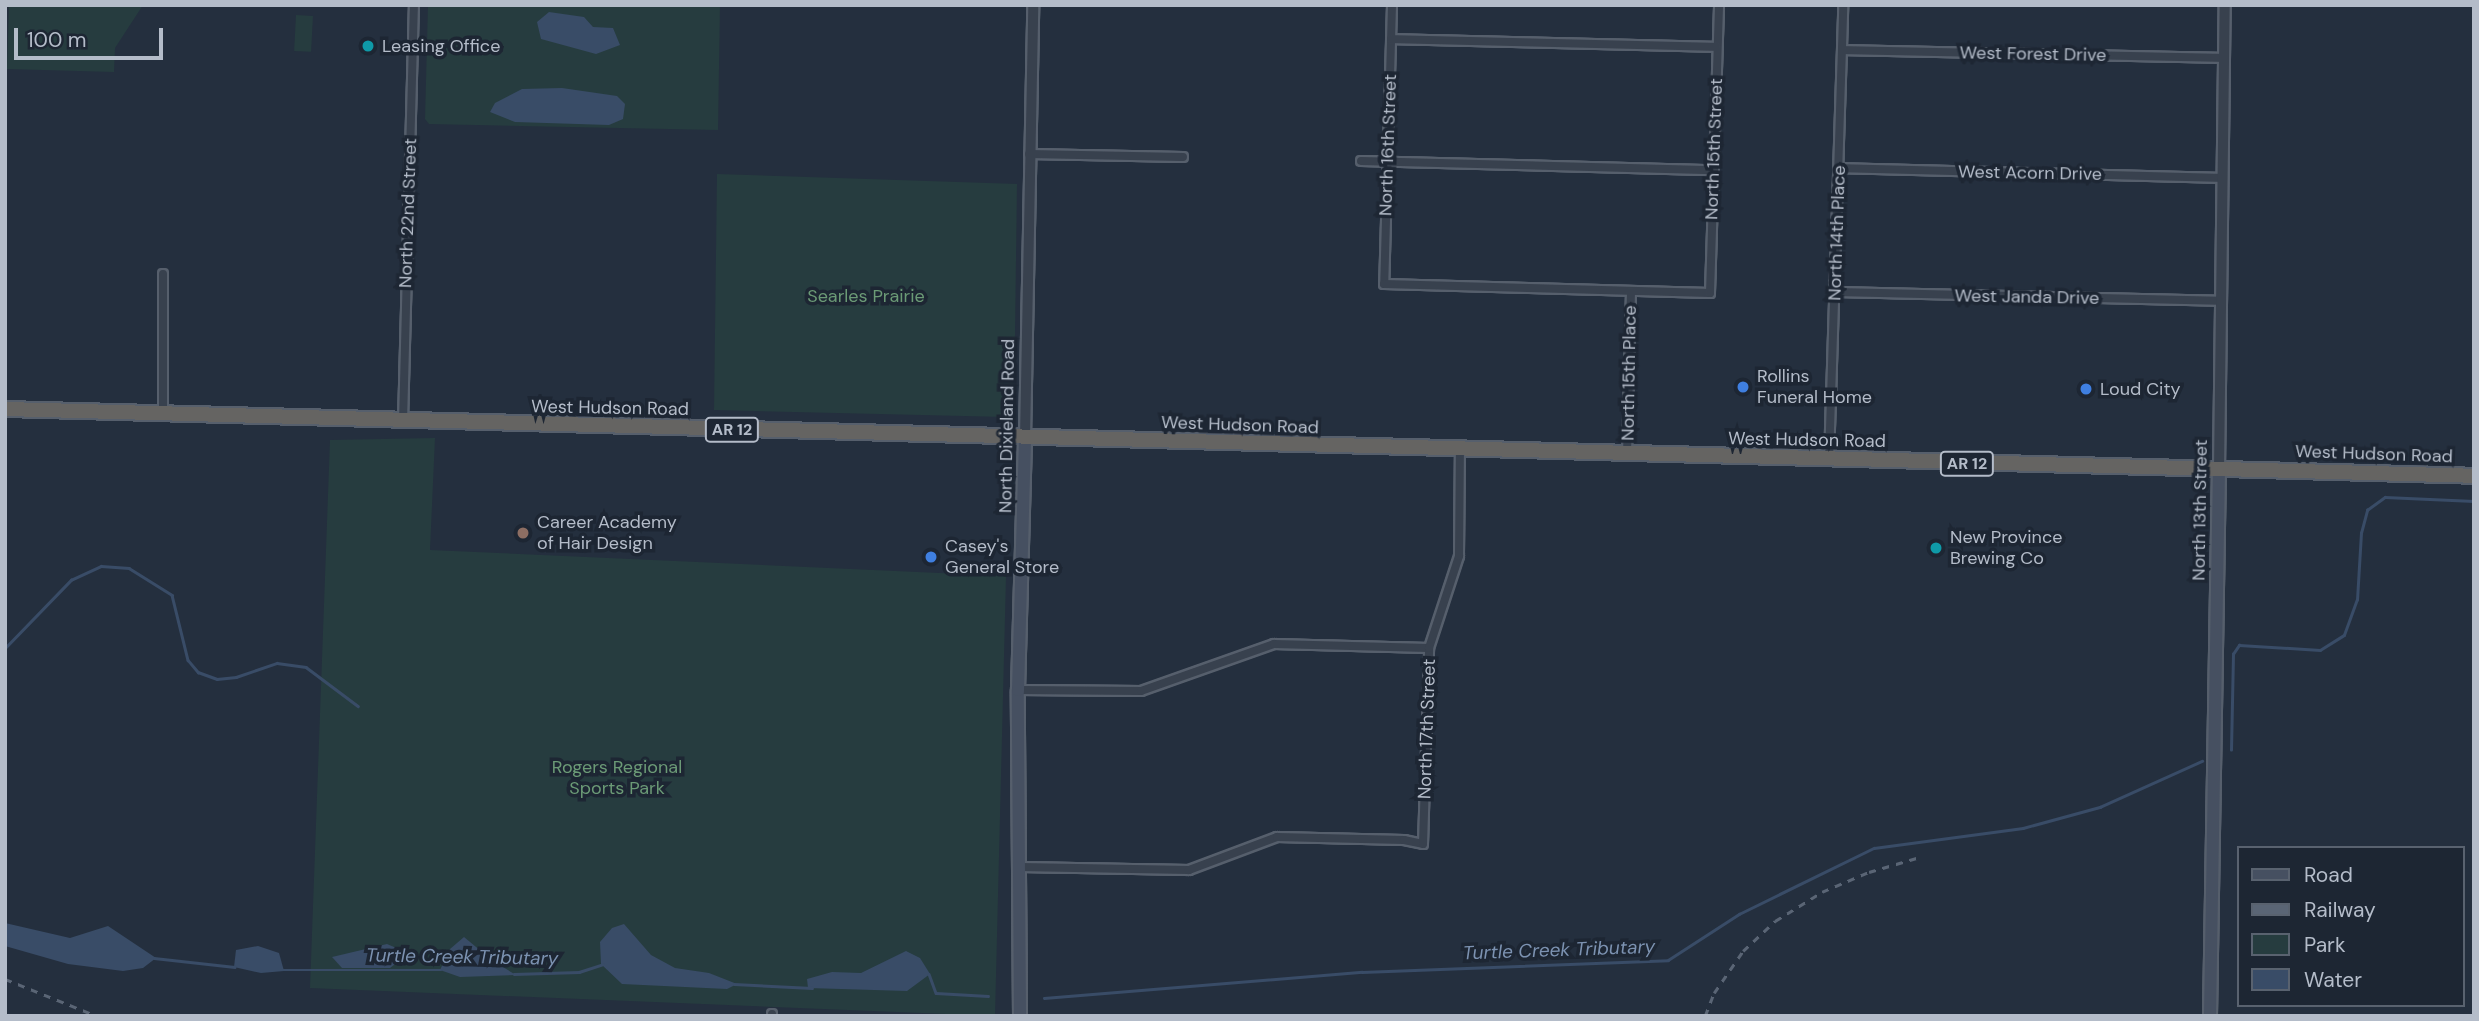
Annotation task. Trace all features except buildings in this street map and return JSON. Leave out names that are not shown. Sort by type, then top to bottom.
[{"type":"highway","name":"West Hudson Road","points":[[5,409],[1829,461],[2474,476]]},
{"type":"main road","name":"North Dixieland Road","points":[[1020,1016],[1018,690],[1025,438]]},
{"type":"main road","name":"North 13th Street","points":[[2210,1016],[2218,470]]},
{"type":"street","name":"North 22nd Street","points":[[403,422],[414,5]]},
{"type":"street","name":"North Dixieland Road","points":[[1025,438],[1033,5]]},
{"type":"street","name":"North 16th Street","points":[[1392,5],[1384,284],[1632,290]]},
{"type":"street","name":"North 15th Street","points":[[1632,290],[1710,293],[1719,5]]},
{"type":"street","name":"North 14th Place","points":[[1829,461],[1843,5]]},
{"type":"street","name":"North 13th Street","points":[[2218,470],[2225,5]]},
{"type":"street","points":[[1391,39],[1717,47]]},
{"type":"street","name":"West Forest Drive","points":[[1843,50],[2224,58]]},
{"type":"street","points":[[1029,154],[1183,157]]},
{"type":"street","points":[[1360,161],[1714,170]]},
{"type":"street","name":"West Acorn Drive","points":[[1839,168],[2221,178]]},
{"type":"street","points":[[163,274],[163,414]]},
{"type":"street","name":"North 15th Place","points":[[1628,455],[1632,290]]},
{"type":"street","name":"West Janda Drive","points":[[1836,292],[2219,301]]},
{"type":"street","name":"North 17th Street","points":[[1020,867],[1189,870],[1278,837],[1404,840],[1423,845],[1429,648],[1460,556],[1460,450]]},
{"type":"street","points":[[1018,690],[1141,691],[1274,644],[1429,648]]},
{"type":"green space","points":[[9,5],[143,5],[115,48],[114,72],[7,69]]},
{"type":"green space","points":[[428,5],[720,5],[718,130],[429,124],[425,119]]},
{"type":"green space","points":[[296,15],[313,16],[311,52],[294,51]]},
{"type":"green space","name":"Searles Prairie","points":[[717,174],[1017,184],[1014,409],[1006,417],[714,410]]},
{"type":"green space","name":"Rogers Regional Sports Park","points":[[435,438],[430,550],[1006,576],[995,1016],[310,988],[330,440]]},
{"type":"water","points":[[549,12],[584,17],[593,27],[613,28],[620,45],[596,54],[541,39],[537,22]]},
{"type":"water","points":[[562,88],[617,96],[625,104],[623,119],[609,125],[515,122],[490,112],[495,103],[522,89]]},
{"type":"water","points":[[5,923],[70,938],[108,926],[156,958],[143,968],[123,971],[68,964],[5,946]]},
{"type":"water","points":[[624,924],[651,955],[675,968],[709,973],[737,984],[727,989],[622,984],[601,964],[600,942],[612,928]]},
{"type":"water","points":[[464,937],[493,961],[516,975],[460,977],[440,970],[450,949]]},
{"type":"water","points":[[387,944],[401,950],[399,961],[390,968],[342,968],[332,957]]},
{"type":"water","points":[[258,946],[279,953],[284,971],[261,973],[234,967],[236,950]]},
{"type":"water","points":[[906,951],[920,958],[930,974],[907,991],[808,988],[807,979],[832,972],[861,973]]},
{"type":"waterway","name":"Turtle Creek Tributary","points":[[2231,750],[2233,654],[2239,645],[2320,650],[2344,635],[2357,600],[2361,533],[2367,510],[2385,497],[2474,501]]},
{"type":"waterway","points":[[5,648],[71,580],[101,566],[129,568],[172,595],[188,660],[198,672],[217,679],[236,677],[277,663],[306,667],[358,706]]},
{"type":"waterway","name":"Turtle Creek Tributary","points":[[1044,998],[1362,972],[1668,960],[1739,914],[1874,848],[2023,828],[2100,807],[2202,761]]},
{"type":"waterway","name":"Turtle Creek Tributary","points":[[154,958],[234,967]]},
{"type":"waterway","name":"Turtle Creek Tributary","points":[[514,974],[579,972],[603,964]]},
{"type":"waterway","name":"Turtle Creek Tributary","points":[[283,970],[441,970]]},
{"type":"waterway","name":"Turtle Creek Tributary","points":[[929,974],[936,993],[988,996]]},
{"type":"waterway","name":"Turtle Creek Tributary","points":[[734,984],[812,988]]},
{"type":"railway","points":[[1705,1016],[1714,993],[1743,951],[1775,921],[1822,892],[1869,872],[1920,857]]},
{"type":"railway","points":[[5,979],[97,1016]]},
{"type":"place","name":"Leasing Office","points":[[368,46]]},
{"type":"place","name":"Rollins Funeral Home","points":[[1743,387]]},
{"type":"place","name":"Loud City","points":[[2086,389]]},
{"type":"place","name":"Career Academy of Hair Design","points":[[523,533]]},
{"type":"place","name":"New Province Brewing Co","points":[[1936,548]]},
{"type":"place","name":"Casey's General Store","points":[[931,557]]}]
